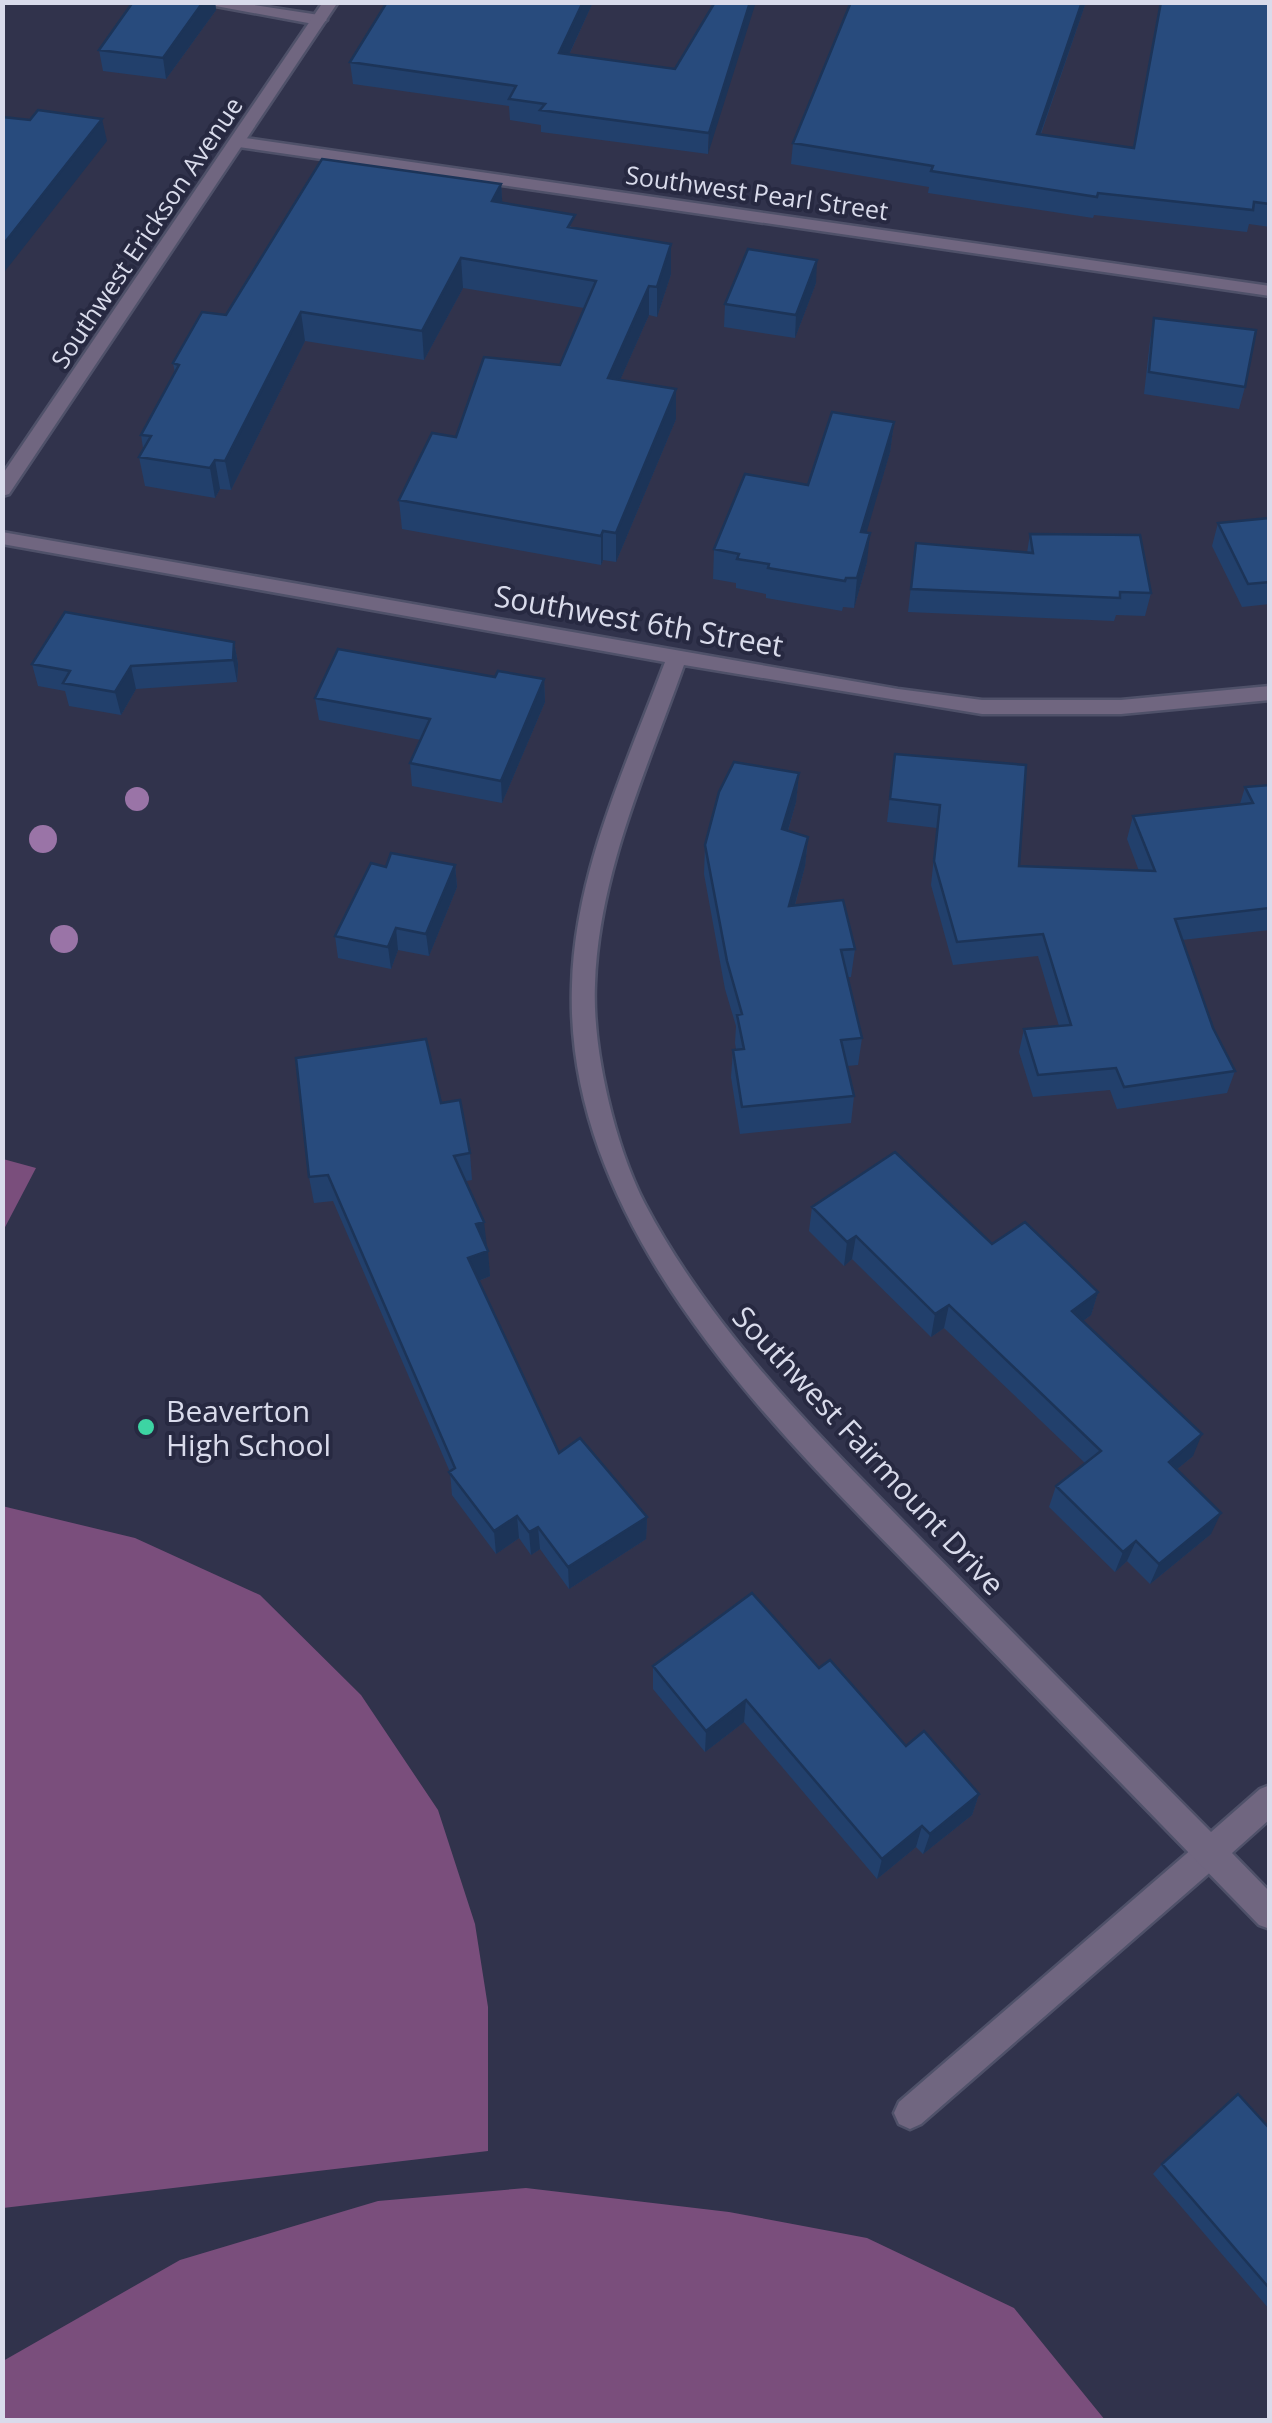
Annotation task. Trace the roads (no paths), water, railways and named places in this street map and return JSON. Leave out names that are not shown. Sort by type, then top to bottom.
[{"type":"street","points":[[201,2],[319,20]]},
{"type":"street","name":"Southwest Erickson Avenue","points":[[2,490],[331,2]]},
{"type":"street","name":"Southwest Pearl Street","points":[[238,142],[1270,291]]},
{"type":"street","name":"Southwest 6th Street","points":[[2,538],[982,707],[1120,706],[1270,693]]},
{"type":"street","name":"Southwest Fairmount Drive","points":[[677,657],[603,859],[591,914],[583,987],[590,1065],[607,1135],[633,1206],[709,1328],[859,1495],[1270,1914]]},
{"type":"street","points":[[910,2113],[1270,1798]]},
{"type":"place","name":"Beaverton High School","points":[[146,1427]]}]
